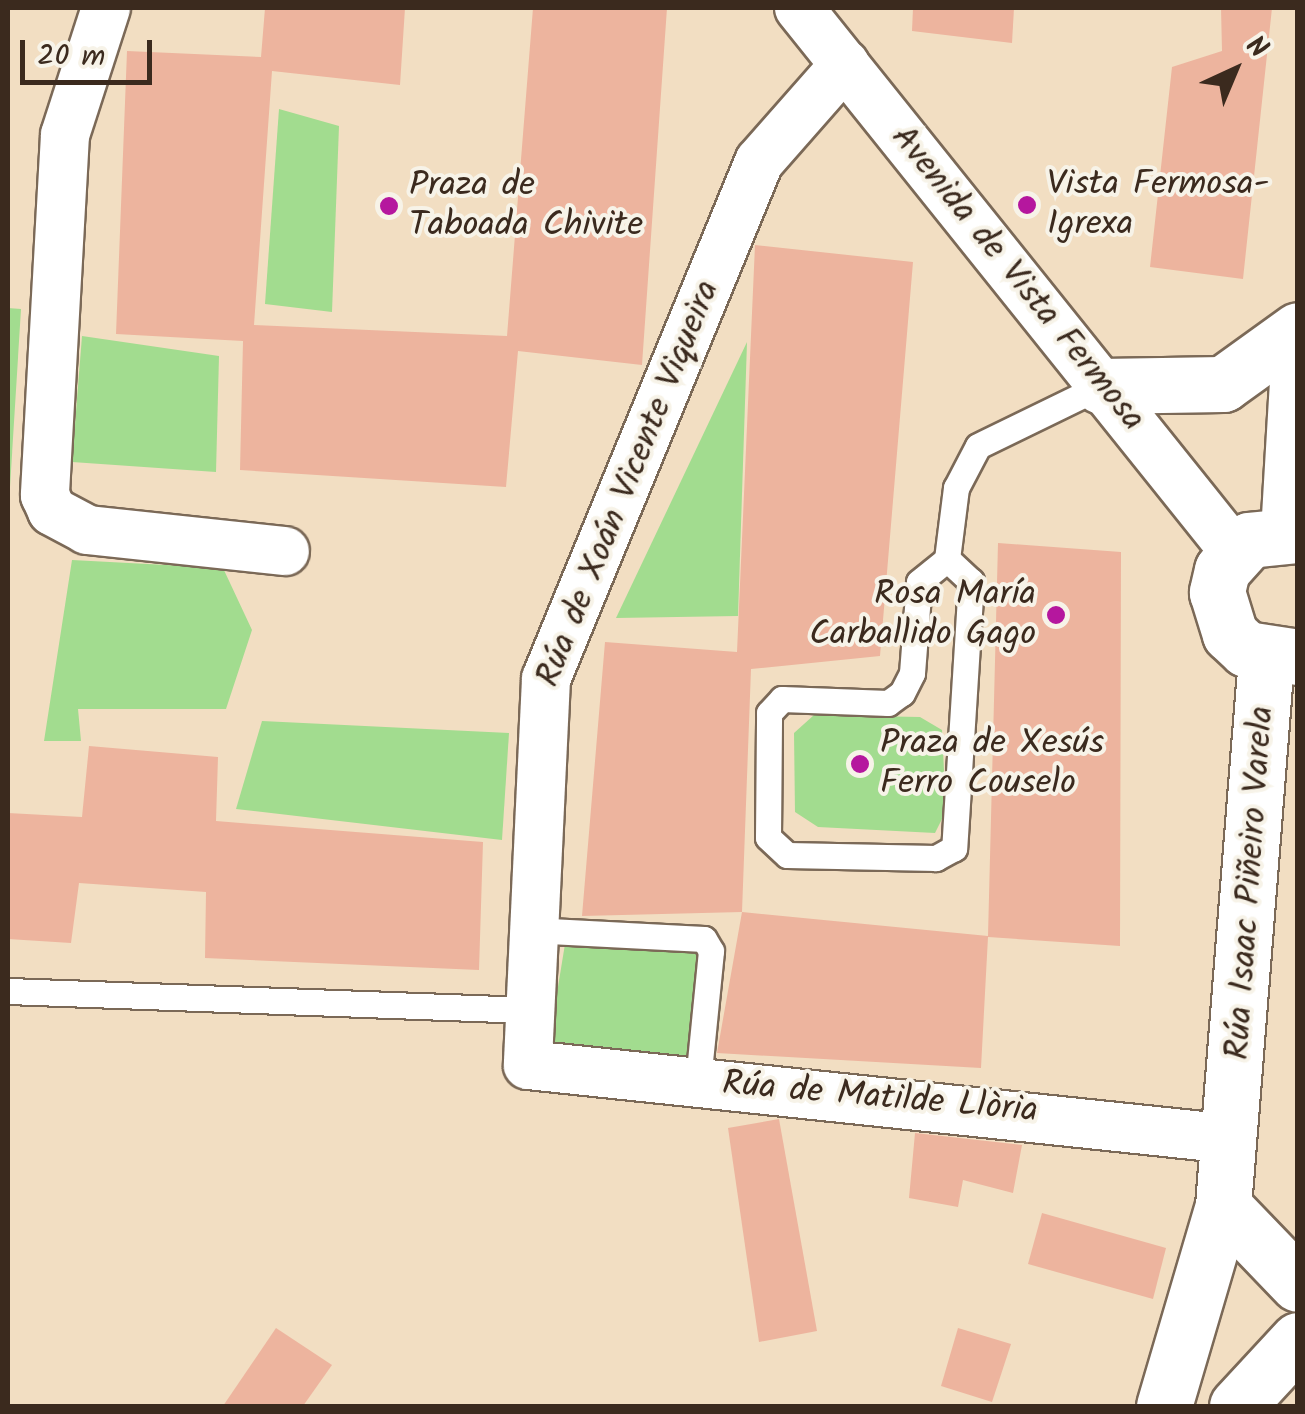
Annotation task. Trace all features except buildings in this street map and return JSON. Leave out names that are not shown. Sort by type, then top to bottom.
[{"type":"main road","points":[[1100,386],[1222,384],[1298,330]]},
{"type":"main road","points":[[1282,657],[1246,649],[1220,614],[1220,581],[1235,552],[1293,534],[1298,364]]},
{"type":"main road","name":"Rúa Isaac Piñeiro Varela","points":[[1164,1406],[1202,1303],[1224,1206],[1279,746],[1282,657]]},
{"type":"main road","points":[[1224,1206],[1298,1286]]},
{"type":"main road","points":[[1202,1303],[1298,1286]]},
{"type":"main road","points":[[1238,1406],[1298,1340]]},
{"type":"main road","points":[[1271,1406],[1298,1378]]},
{"type":"street","points":[[106,8],[65,135],[42,474],[52,512],[66,522],[285,551]]},
{"type":"street","name":"Avenida de Vista Fermosa","points":[[799,8],[1235,552]]},
{"type":"street","name":"Rúa de Xoán Vicente Viqueira","points":[[528,1065],[530,930],[542,716],[561,636],[758,162],[845,64]]},
{"type":"street","name":"Rúa de Matilde Llòria","points":[[528,1065],[1231,1140]]},
{"type":"lane","points":[[947,559],[971,581],[954,848],[936,858],[787,855],[768,837],[769,713],[782,699],[888,703],[902,693],[912,673],[918,582],[947,559],[956,488],[978,446],[1100,386]]},
{"type":"lane","points":[[530,930],[704,939],[711,951],[698,1082]]},
{"type":"lane","points":[[8,991],[528,1010]]},
{"type":"green space","points":[[279,109],[339,126],[332,312],[265,304]]},
{"type":"green space","points":[[8,308],[21,309],[9,503],[8,503]]},
{"type":"green space","points":[[82,336],[219,356],[216,472],[72,462]]},
{"type":"green space","points":[[747,342],[738,616],[616,618]]},
{"type":"green space","points":[[72,560],[223,568],[252,630],[226,709],[78,709],[81,741],[44,741]]},
{"type":"green space","points":[[814,715],[920,717],[942,730],[946,811],[935,833],[818,827],[795,812],[794,733]]},
{"type":"green space","points":[[262,721],[509,733],[502,840],[236,809]]},
{"type":"green space","points":[[565,944],[698,947],[687,1060],[548,1048]]},
{"type":"place","name":"Vista Fermosa- Igrexa","points":[[1027,205]]},
{"type":"place","name":"Praza de Taboada Chivite","points":[[389,206]]},
{"type":"place","name":"Rosa María Carballido Gago","points":[[1056,615]]},
{"type":"place","name":"Praza de Xesús Ferro Couselo","points":[[860,764]]}]
